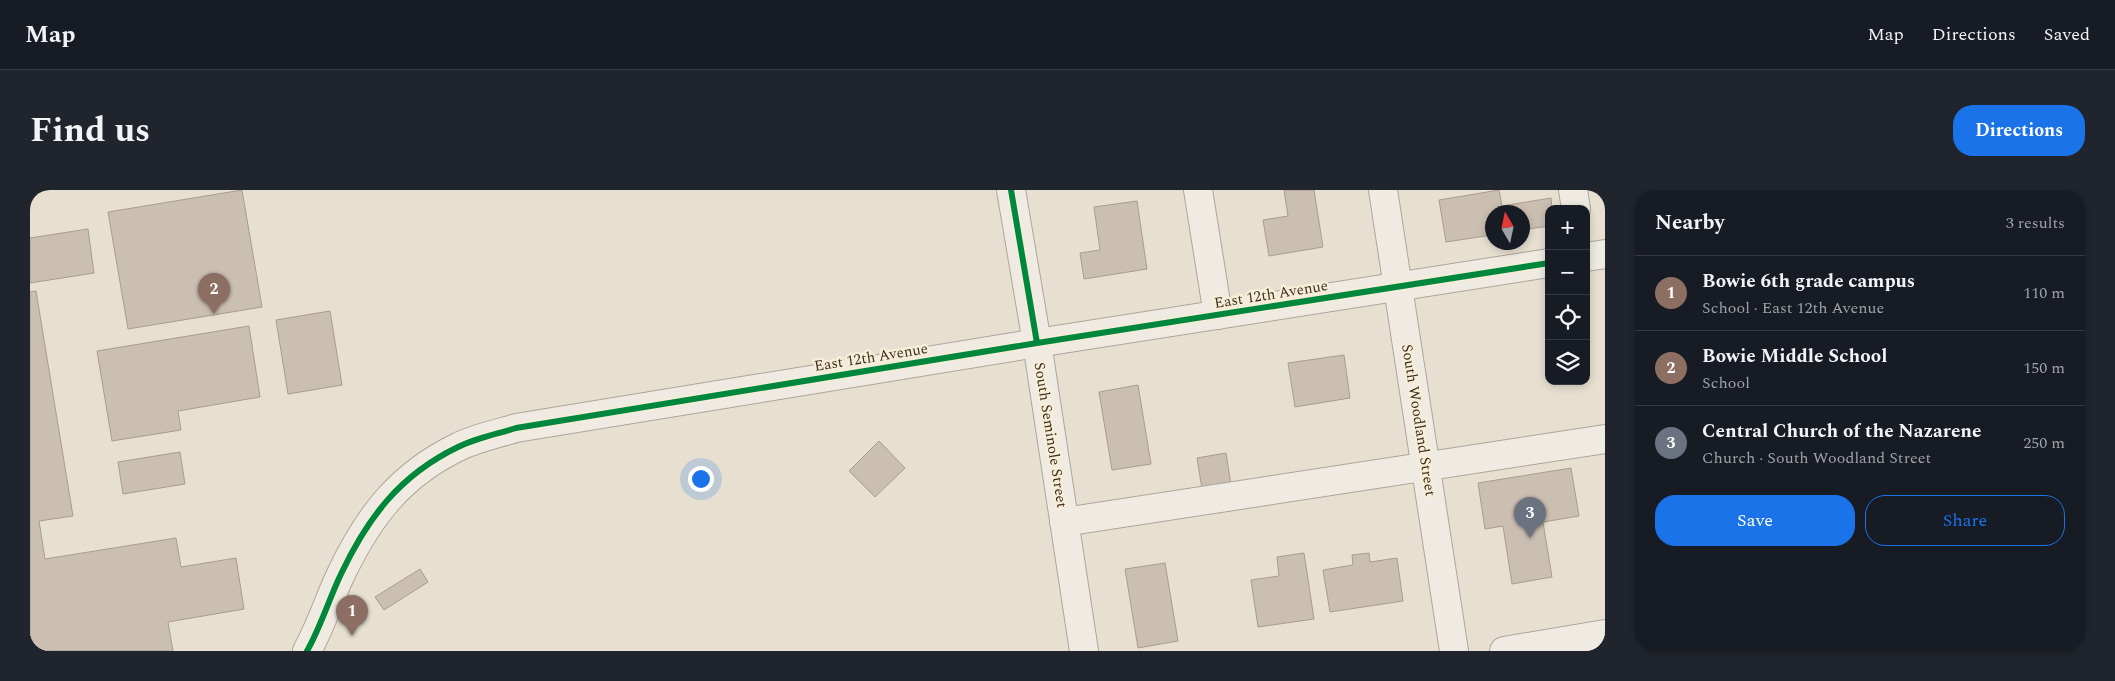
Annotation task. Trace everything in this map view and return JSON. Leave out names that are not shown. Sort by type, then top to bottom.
[{"type":"street","name":"South Seminole Street","points":[[1011,190],[1037,343],[1084,651]]},
{"type":"street","points":[[1198,190],[1218,315]]},
{"type":"street","name":"South Woodland Street","points":[[1383,190],[1454,651]]},
{"type":"street","points":[[1573,190],[1575,205]]},
{"type":"street","points":[[1590,256],[1605,254]]},
{"type":"street","name":"East 12th Avenue","points":[[307,651],[342,573],[369,521],[398,487],[425,466],[459,446],[516,428],[1037,343],[1545,264]]},
{"type":"street","points":[[1064,522],[1426,468],[1605,439]]},
{"type":"street","points":[[1504,651],[1605,634]]},
{"type":"building","points":[[242,190],[262,307],[128,329],[108,212]]},
{"type":"building","points":[[1284,190],[1314,190],[1323,247],[1269,256],[1263,220],[1288,216]]},
{"type":"building","points":[[1499,190],[1502,205],[1485,205],[1485,236],[1446,242],[1439,200]]},
{"type":"building","points":[[1551,198],[1552,205],[1545,205],[1545,227],[1530,229],[1530,205],[1508,205]]},
{"type":"building","points":[[1137,201],[1147,269],[1084,279],[1080,253],[1100,250],[1094,207]]},
{"type":"building","points":[[88,229],[94,273],[30,283],[30,238]]},
{"type":"building","points":[[36,291],[73,516],[39,521],[45,559],[176,538],[181,567],[236,558],[244,609],[168,622],[173,651],[30,651],[30,292]]},
{"type":"building","points":[[330,311],[342,385],[288,394],[276,320]]},
{"type":"building","points":[[249,326],[260,397],[178,411],[181,430],[112,441],[97,351]]},
{"type":"building","points":[[1344,355],[1350,398],[1295,407],[1288,363]]},
{"type":"building","points":[[1138,385],[1151,464],[1112,470],[1099,392]]},
{"type":"building","points":[[879,441],[905,468],[875,497],[849,471]]},
{"type":"building","points":[[180,452],[185,484],[123,494],[118,462]]},
{"type":"building","points":[[1226,453],[1231,485],[1202,489],[1197,458]]},
{"type":"building","points":[[1571,468],[1579,516],[1543,522],[1552,577],[1512,584],[1503,526],[1485,529],[1478,483]]},
{"type":"building","points":[[1304,553],[1314,619],[1258,627],[1251,580],[1279,576],[1277,557]]},
{"type":"building","points":[[1369,553],[1370,562],[1397,558],[1403,601],[1330,612],[1323,570],[1353,565],[1352,555]]},
{"type":"building","points":[[1165,563],[1178,641],[1138,648],[1125,569]]},
{"type":"building","points":[[420,569],[428,582],[384,610],[375,597]]},
{"type":"cycle path","points":[[1011,190],[1037,343]]},
{"type":"cycle path","points":[[307,651],[351,553],[375,516],[403,484],[419,471],[437,458],[479,439],[516,428],[1037,343],[1545,264]]},
{"type":"place","name":"Bowie Middle School","points":[[214,314]]},
{"type":"place","name":"Central Church of the Nazarene","points":[[1530,538]]},
{"type":"place","name":"Bowie 6th grade campus","points":[[352,636]]}]
